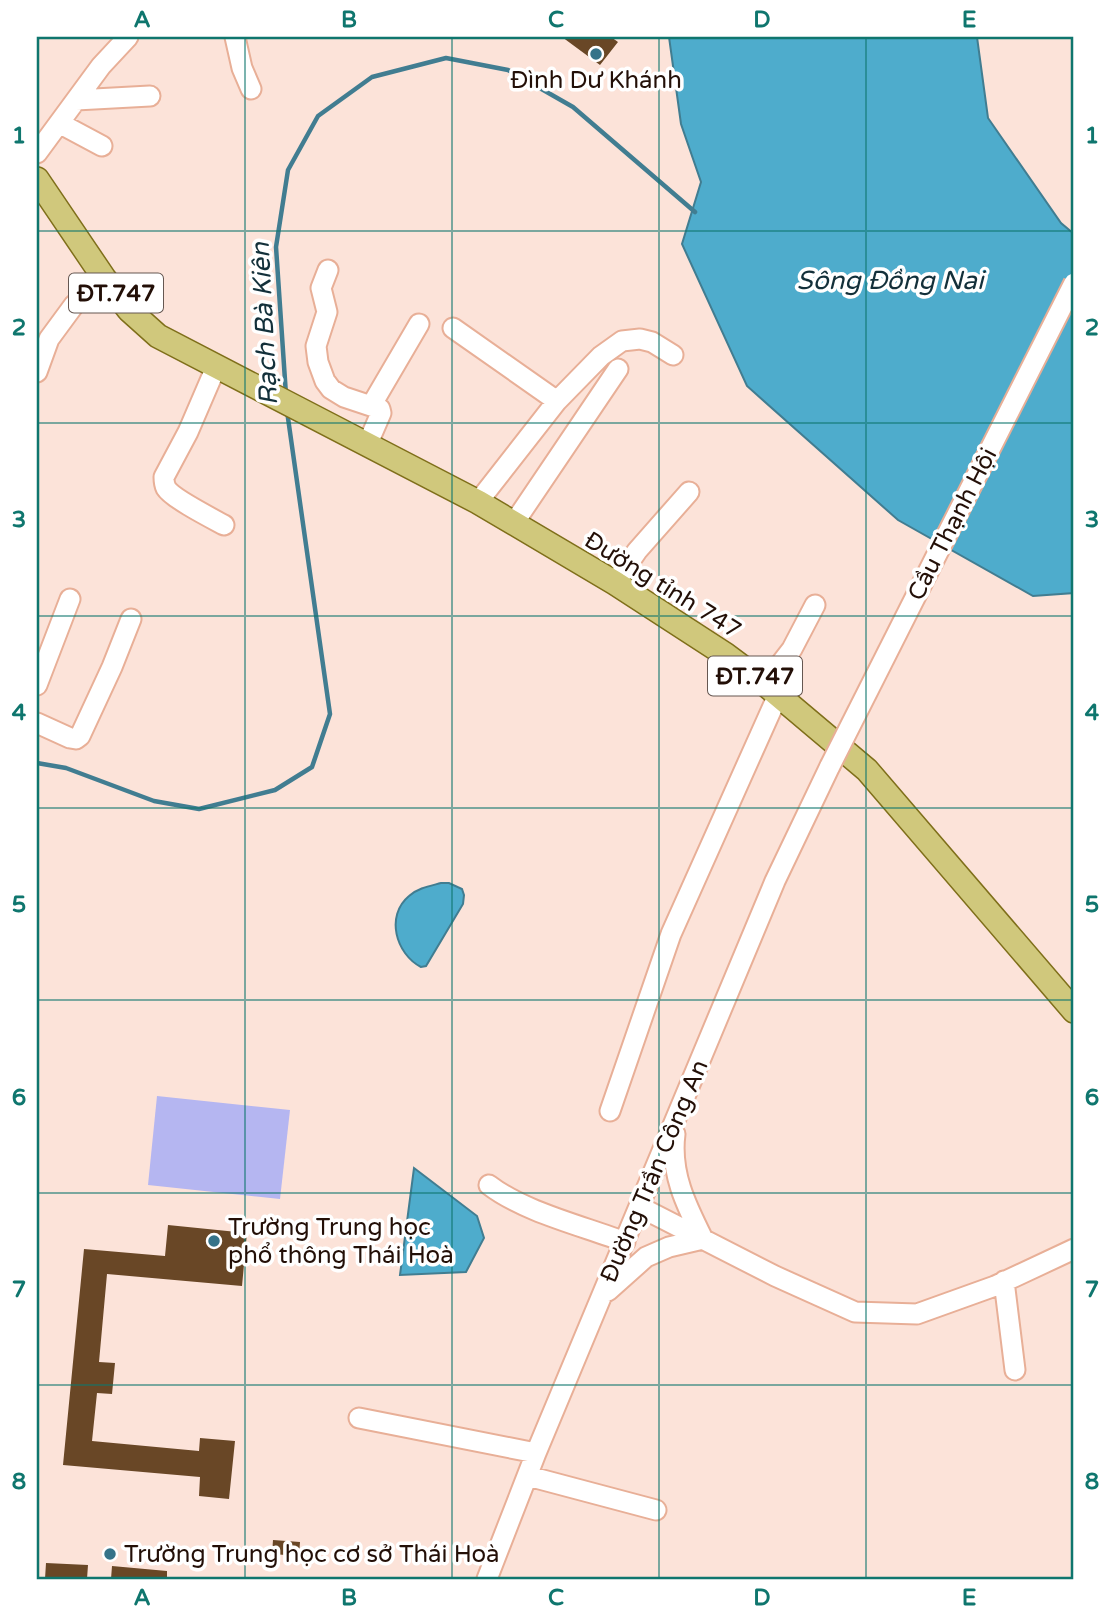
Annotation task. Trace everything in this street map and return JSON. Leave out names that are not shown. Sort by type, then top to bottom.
[{"type":"main road","name":"ĐT.747","points":[[37,178],[104,278],[129,310],[158,336],[363,440]]},
{"type":"main road","name":"Đường tỉnh 747","points":[[363,440],[478,502],[615,583],[726,654],[771,690],[867,770],[1074,1011]]},
{"type":"street","points":[[37,153],[101,66],[128,37]]},
{"type":"street","points":[[235,37],[242,68],[251,89]]},
{"type":"street","points":[[76,100],[150,96]]},
{"type":"street","points":[[59,123],[102,146]]},
{"type":"street","points":[[328,270],[321,288],[327,312],[316,346],[318,362],[331,389],[344,397],[380,409],[381,413],[363,440]]},
{"type":"street","points":[[37,372],[49,339],[74,305],[104,278]]},
{"type":"street","name":"Cầu Thạnh Hội","points":[[830,766],[1074,283]]},
{"type":"street","points":[[371,406],[419,324]]},
{"type":"street","points":[[453,328],[557,401]]},
{"type":"street","points":[[478,502],[557,401],[601,356],[622,341],[640,339],[652,342],[673,355]]},
{"type":"street","points":[[514,523],[618,369]]},
{"type":"street","points":[[222,370],[164,477],[164,485],[167,490],[223,525]]},
{"type":"street","points":[[615,583],[637,551],[689,492]]},
{"type":"street","points":[[37,685],[70,599]]},
{"type":"street","points":[[610,1111],[675,923],[771,690],[815,605]]},
{"type":"street","points":[[37,723],[70,738],[76,739],[80,736],[131,619]]},
{"type":"street","name":"Đường Trần Công An","points":[[487,1579],[536,1453],[775,881],[830,766]]},
{"type":"street","points":[[678,1115],[673,1149],[675,1173],[686,1205],[703,1239]]},
{"type":"street","points":[[489,1185],[522,1205],[625,1242]]},
{"type":"street","points":[[640,1207],[855,1312],[917,1314],[1004,1281],[1074,1249]]},
{"type":"street","points":[[603,1296],[646,1256],[703,1239]]},
{"type":"street","points":[[1004,1281],[1015,1370]]},
{"type":"street","points":[[359,1418],[536,1453]]},
{"type":"street","points":[[528,1476],[656,1510]]},
{"type":"shaded area","points":[[157,1096],[290,1110],[280,1199],[148,1185]]},
{"type":"water","name":"Sông Đồng Nai","points":[[669,37],[977,37],[988,118],[1061,223],[1074,234],[1074,593],[1033,596],[898,520],[747,386],[682,244],[701,182],[681,124]]},
{"type":"water","points":[[441,883],[449,883],[462,889],[463,904],[426,966],[421,967],[412,961],[400,944],[397,914],[413,893]]},
{"type":"water","points":[[414,1168],[477,1216],[484,1238],[466,1272],[400,1275]]},
{"type":"building","name":"Đình Dư Khánh","points":[[562,37],[611,37],[618,42],[600,65]]},
{"type":"building","points":[[168,1225],[247,1233],[242,1286],[107,1274],[99,1362],[115,1363],[112,1394],[97,1393],[92,1441],[199,1451],[200,1438],[235,1441],[229,1499],[199,1496],[200,1477],[63,1465],[84,1249],[165,1256]]},
{"type":"building","points":[[273,1540],[300,1542],[299,1556],[272,1554]]},
{"type":"building","points":[[46,1563],[88,1565],[87,1579],[45,1579]]},
{"type":"building","points":[[112,1566],[167,1571],[167,1579],[111,1579]]},
{"type":"waterway","name":"Rạch Bà Kiên","points":[[286,395],[276,247],[288,170],[318,116],[372,77],[446,58],[508,70],[573,107],[695,212]]},
{"type":"waterway","name":"Rạch Bà Kiên","points":[[37,763],[66,768],[154,801],[199,809],[275,790],[312,767],[330,714],[287,411]]},
{"type":"place","name":"Đình Dư Khánh","points":[[596,54]]},
{"type":"place","name":"Trường Trung học phổ thông Thái Hoà","points":[[214,1241]]},
{"type":"place","name":"Trường Trung học cơ sở Thái Hoà","points":[[110,1554]]}]
